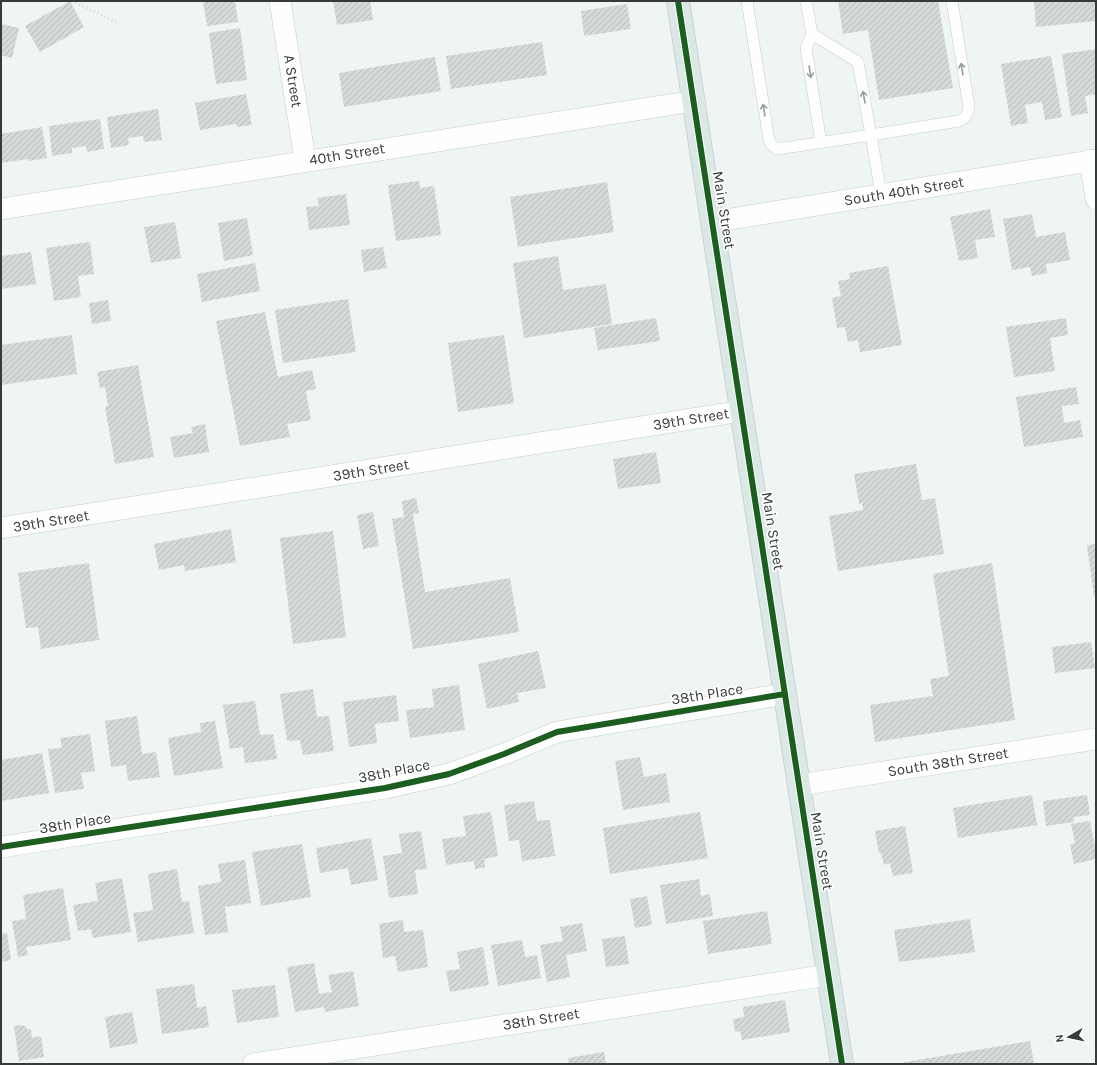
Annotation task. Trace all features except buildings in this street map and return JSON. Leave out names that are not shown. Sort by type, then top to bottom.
[{"type":"main road","name":"Main Street","points":[[678,1],[842,1064]]},
{"type":"street","name":"A Street","points":[[280,1],[305,160]]},
{"type":"street","name":"40th Street","points":[[1,209],[305,160],[694,101]]},
{"type":"street","name":"South 40th Street","points":[[712,222],[1093,160]]},
{"type":"street","points":[[1093,160],[1096,199]]},
{"type":"street","name":"39th Street","points":[[1,528],[742,411]]},
{"type":"street","name":"38th Place","points":[[1,847],[385,788],[449,774],[504,754],[557,732],[785,694]]},
{"type":"street","name":"South 38th Street","points":[[799,785],[1096,739]]},
{"type":"street","name":"38th Street","points":[[254,1064],[828,975]]},
{"type":"lane","points":[[747,1],[769,140],[774,147],[782,149],[965,119],[968,114],[969,107],[952,1]]},
{"type":"lane","points":[[806,1],[812,34],[806,48],[821,143]]},
{"type":"lane","points":[[812,34],[858,62],[881,194]]},
{"type":"path","points":[[72,1],[116,22]]},
{"type":"cycle path","points":[[678,1],[842,1064]]},
{"type":"cycle path","points":[[1,847],[385,788],[449,774],[504,754],[557,732],[785,694]]}]
